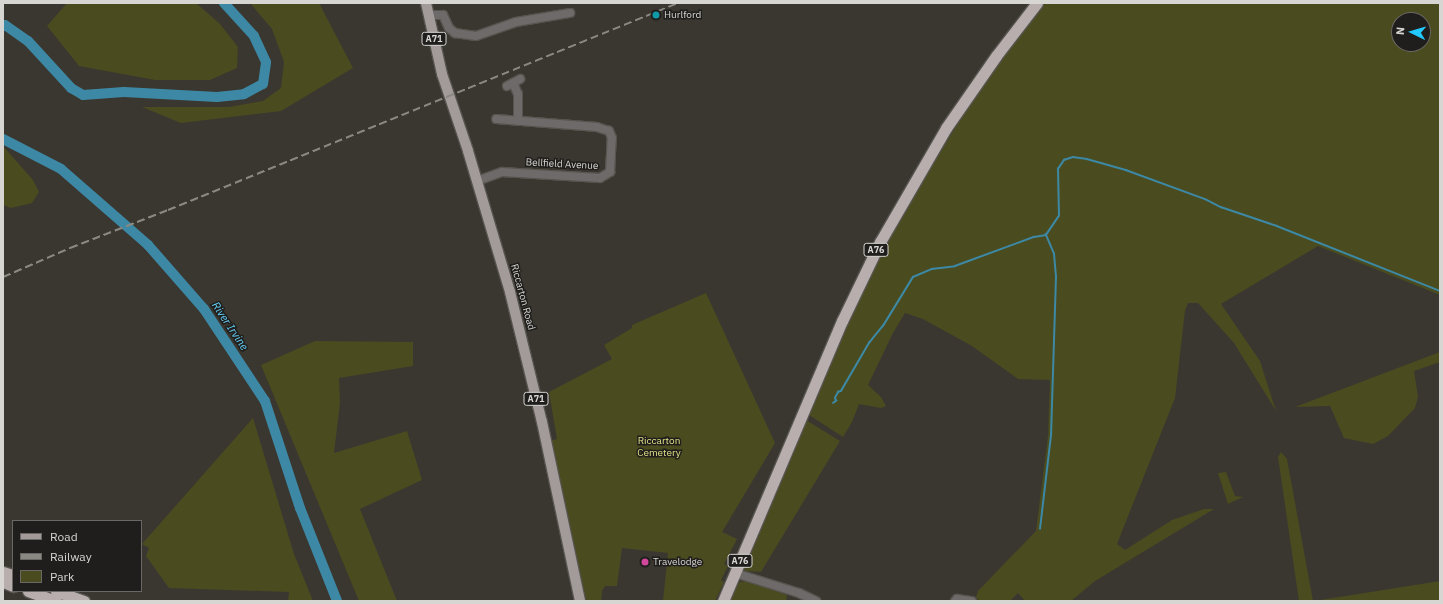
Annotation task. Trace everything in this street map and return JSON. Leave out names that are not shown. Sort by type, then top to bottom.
[{"type":"highway","name":"A76","points":[[723,601],[772,481],[836,334],[880,242],[946,128],[996,56],[1037,3]]},
{"type":"highway","points":[[31,592],[56,601]]},
{"type":"highway","points":[[59,592],[84,601]]},
{"type":"main road","name":"Riccarton Road","points":[[426,3],[442,74],[477,181],[510,292],[531,377],[580,601]]},
{"type":"street","points":[[429,15],[443,15],[449,28],[455,33],[476,36],[516,22],[570,13]]},
{"type":"street","points":[[514,83],[518,94],[518,121]]},
{"type":"street","name":"Bellfield Avenue","points":[[477,181],[502,172],[600,178],[610,172],[612,138],[609,132],[597,127],[496,119]]},
{"type":"street","points":[[735,573],[799,593],[816,601]]},
{"type":"street","points":[[955,601],[958,599],[972,601]]},
{"type":"green space","points":[[67,3],[196,3],[220,24],[238,47],[237,68],[210,80],[155,80],[79,66],[47,26]]},
{"type":"green space","points":[[250,3],[319,3],[353,68],[281,111],[181,123],[142,107],[229,107],[263,101],[281,88],[284,62],[272,29]]},
{"type":"green space","points":[[1046,3],[1440,3],[1440,295],[1318,246],[1221,304],[1260,361],[1276,411],[1234,343],[1198,303],[1188,303],[1185,311],[1175,398],[1117,544],[1125,550],[1172,520],[1204,509],[1214,509],[1095,581],[1071,601],[1025,601],[1018,593],[1010,601],[979,601],[976,597],[978,591],[1036,531],[1048,436],[1050,380],[1018,379],[972,346],[923,319],[905,313],[893,333],[868,385],[881,397],[886,406],[881,408],[859,404],[852,422],[843,437],[809,415],[852,313],[897,223],[970,104],[1024,27]]},
{"type":"green space","points":[[3,146],[33,180],[39,192],[32,203],[11,208],[3,205]]},
{"type":"green space","name":"Riccarton Cemetery","points":[[706,293],[775,443],[722,532],[737,539],[724,564],[728,566],[721,580],[724,582],[715,601],[663,601],[668,553],[622,548],[617,586],[605,586],[602,591],[601,601],[587,601],[576,561],[550,441],[557,439],[549,392],[612,359],[604,345],[632,328],[632,325]]},
{"type":"green space","points":[[315,341],[413,342],[413,366],[339,378],[340,403],[334,453],[407,431],[422,480],[360,509],[397,601],[359,601],[261,365]]},
{"type":"green space","points":[[1440,352],[1440,362],[1414,371],[1418,397],[1415,408],[1388,436],[1373,444],[1344,438],[1330,406],[1295,407]]},
{"type":"green space","points":[[253,418],[294,554],[313,601],[288,601],[289,592],[169,588],[146,556],[149,548],[142,544]]},
{"type":"green space","points":[[806,420],[840,441],[761,572],[746,571],[742,568],[743,562]]},
{"type":"green space","points":[[1281,452],[1287,459],[1313,601],[1299,601],[1278,457]]},
{"type":"green space","points":[[1226,472],[1235,496],[1243,497],[1228,504],[1218,473]]},
{"type":"green space","points":[[750,581],[787,595],[786,601],[728,601],[734,589],[740,582]]},
{"type":"green space","points":[[1440,581],[1440,601],[1314,601]]},
{"type":"waterway","name":"River Irvine","points":[[3,26],[5,25],[28,41],[71,88],[83,95],[124,92],[217,97],[244,94],[263,84],[266,62],[254,36],[224,3]]},
{"type":"waterway","name":"River Irvine","points":[[3,139],[61,169],[148,245],[204,309],[265,401],[300,508],[337,601]]},
{"type":"waterway","points":[[1040,529],[1051,436],[1056,277],[1054,254],[1046,235],[1059,216],[1058,169],[1064,160],[1073,157],[1087,159],[1126,170],[1205,199],[1221,207],[1277,226],[1440,291]]},
{"type":"waterway","points":[[833,403],[836,401],[835,398],[838,392],[841,391],[869,343],[883,326],[913,277],[932,269],[955,266],[1034,237],[1046,235]]},
{"type":"railway","points":[[3,277],[70,248],[168,210],[678,3]]},
{"type":"place","name":"Hurlford","points":[[656,15]]},
{"type":"place","name":"Travelodge","points":[[645,562]]}]
